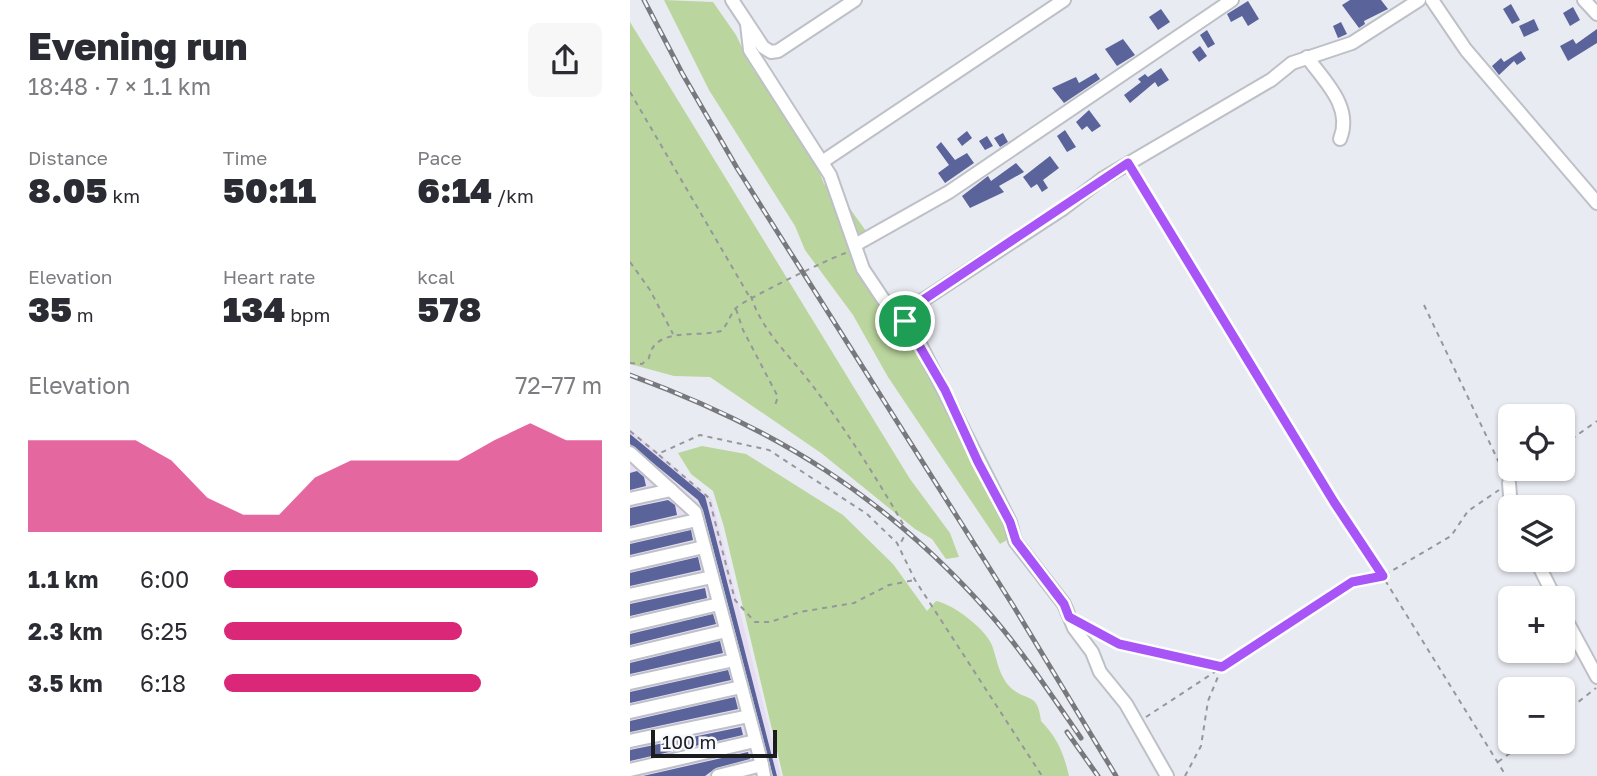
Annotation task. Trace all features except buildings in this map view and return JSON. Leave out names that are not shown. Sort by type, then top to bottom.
[{"type":"street","points":[[732,0],[763,47],[771,52],[778,51],[855,0]]},
{"type":"street","points":[[822,162],[1064,0]]},
{"type":"street","points":[[856,248],[948,192],[1232,0]]},
{"type":"street","points":[[905,321],[914,306],[1128,163],[1271,80],[1292,63],[1352,43],[1419,0]]},
{"type":"street","points":[[1432,0],[1466,50],[1597,203]]},
{"type":"street","points":[[1584,0],[1597,14]]},
{"type":"street","points":[[747,24],[750,50],[831,175],[863,269],[883,299],[905,321],[945,390],[978,462],[1010,522],[1016,541],[1064,604],[1074,628],[1092,652],[1100,673],[1126,704],[1167,776]]},
{"type":"street","points":[[1307,57],[1342,107],[1346,124],[1340,139]]},
{"type":"street","points":[[633,460],[695,512],[763,771],[718,776]]},
{"type":"street","points":[[1508,483],[1509,495]]},
{"type":"street","points":[[630,499],[671,490]]},
{"type":"street","points":[[630,536],[697,520]]},
{"type":"street","points":[[630,564],[704,547]]},
{"type":"street","points":[[630,595],[712,577]]},
{"type":"street","points":[[630,625],[719,604]]},
{"type":"street","points":[[630,654],[726,631]]},
{"type":"street","points":[[1575,636],[1597,677]]},
{"type":"street","points":[[630,683],[734,660]]},
{"type":"street","points":[[630,712],[741,687]]},
{"type":"street","points":[[630,741],[748,716]]},
{"type":"street","points":[[630,770],[755,741]]},
{"type":"path","points":[[630,92],[750,296],[763,323],[812,384],[879,481],[907,531],[898,548]]},
{"type":"path","points":[[1128,163],[1334,502],[1383,576],[1506,776]]},
{"type":"path","points":[[630,363],[642,364],[649,358],[655,343],[674,335],[709,335],[721,331],[736,308],[750,296],[770,291],[856,248]]},
{"type":"path","points":[[630,262],[650,290],[674,335]]},
{"type":"path","points":[[1424,305],[1508,483]]},
{"type":"path","points":[[736,308],[743,330],[778,397],[775,405]]},
{"type":"path","points":[[1575,437],[1597,421]]},
{"type":"path","points":[[630,431],[709,498],[735,600],[755,622],[770,622],[800,612],[854,603],[889,585],[915,580]]},
{"type":"path","points":[[658,454],[701,435],[769,450],[867,514],[898,548],[915,580],[1042,776]]},
{"type":"path","points":[[1135,723],[1352,582],[1383,576],[1451,536],[1468,511],[1511,481]]},
{"type":"path","points":[[1090,630],[1119,644],[1222,667]]},
{"type":"path","points":[[1185,776],[1201,746],[1208,701],[1222,667]]},
{"type":"path","points":[[1575,705],[1597,688]]},
{"type":"path","points":[[1497,763],[1509,754]]},
{"type":"shaded area","points":[[630,429],[712,499],[781,776],[630,776]]},
{"type":"green space","points":[[664,0],[713,2],[736,35],[752,68],[815,160],[824,184],[843,199],[866,231],[860,247],[878,299],[913,292],[919,294],[908,332],[1009,528],[1007,540],[1000,544],[888,377],[853,315],[805,250],[795,226],[709,90]]},
{"type":"green space","points":[[630,22],[910,479],[950,533],[959,557],[946,559],[932,539],[915,529],[821,453],[710,377],[674,376],[630,364]]},
{"type":"green space","points":[[702,446],[746,454],[843,515],[893,564],[927,611],[936,601],[943,603],[977,626],[990,641],[1007,684],[1037,706],[1041,721],[1059,746],[1069,776],[783,776],[713,491],[691,474],[678,453]]},
{"type":"railway","points":[[644,0],[682,73],[737,168],[1014,607],[1116,776]]},
{"type":"railway","points":[[630,375],[733,418],[826,470],[869,501],[951,572],[990,614],[1026,659],[1081,738]]},
{"type":"railway","points":[[1067,732],[1098,776]]},
{"type":"route","points":[[1128,163],[1334,502],[1383,576],[1352,582],[1222,667],[1119,644],[1078,624],[1069,617],[1064,604],[1016,541],[1010,522],[978,462],[945,390],[905,321],[914,306],[1128,163]]}]
